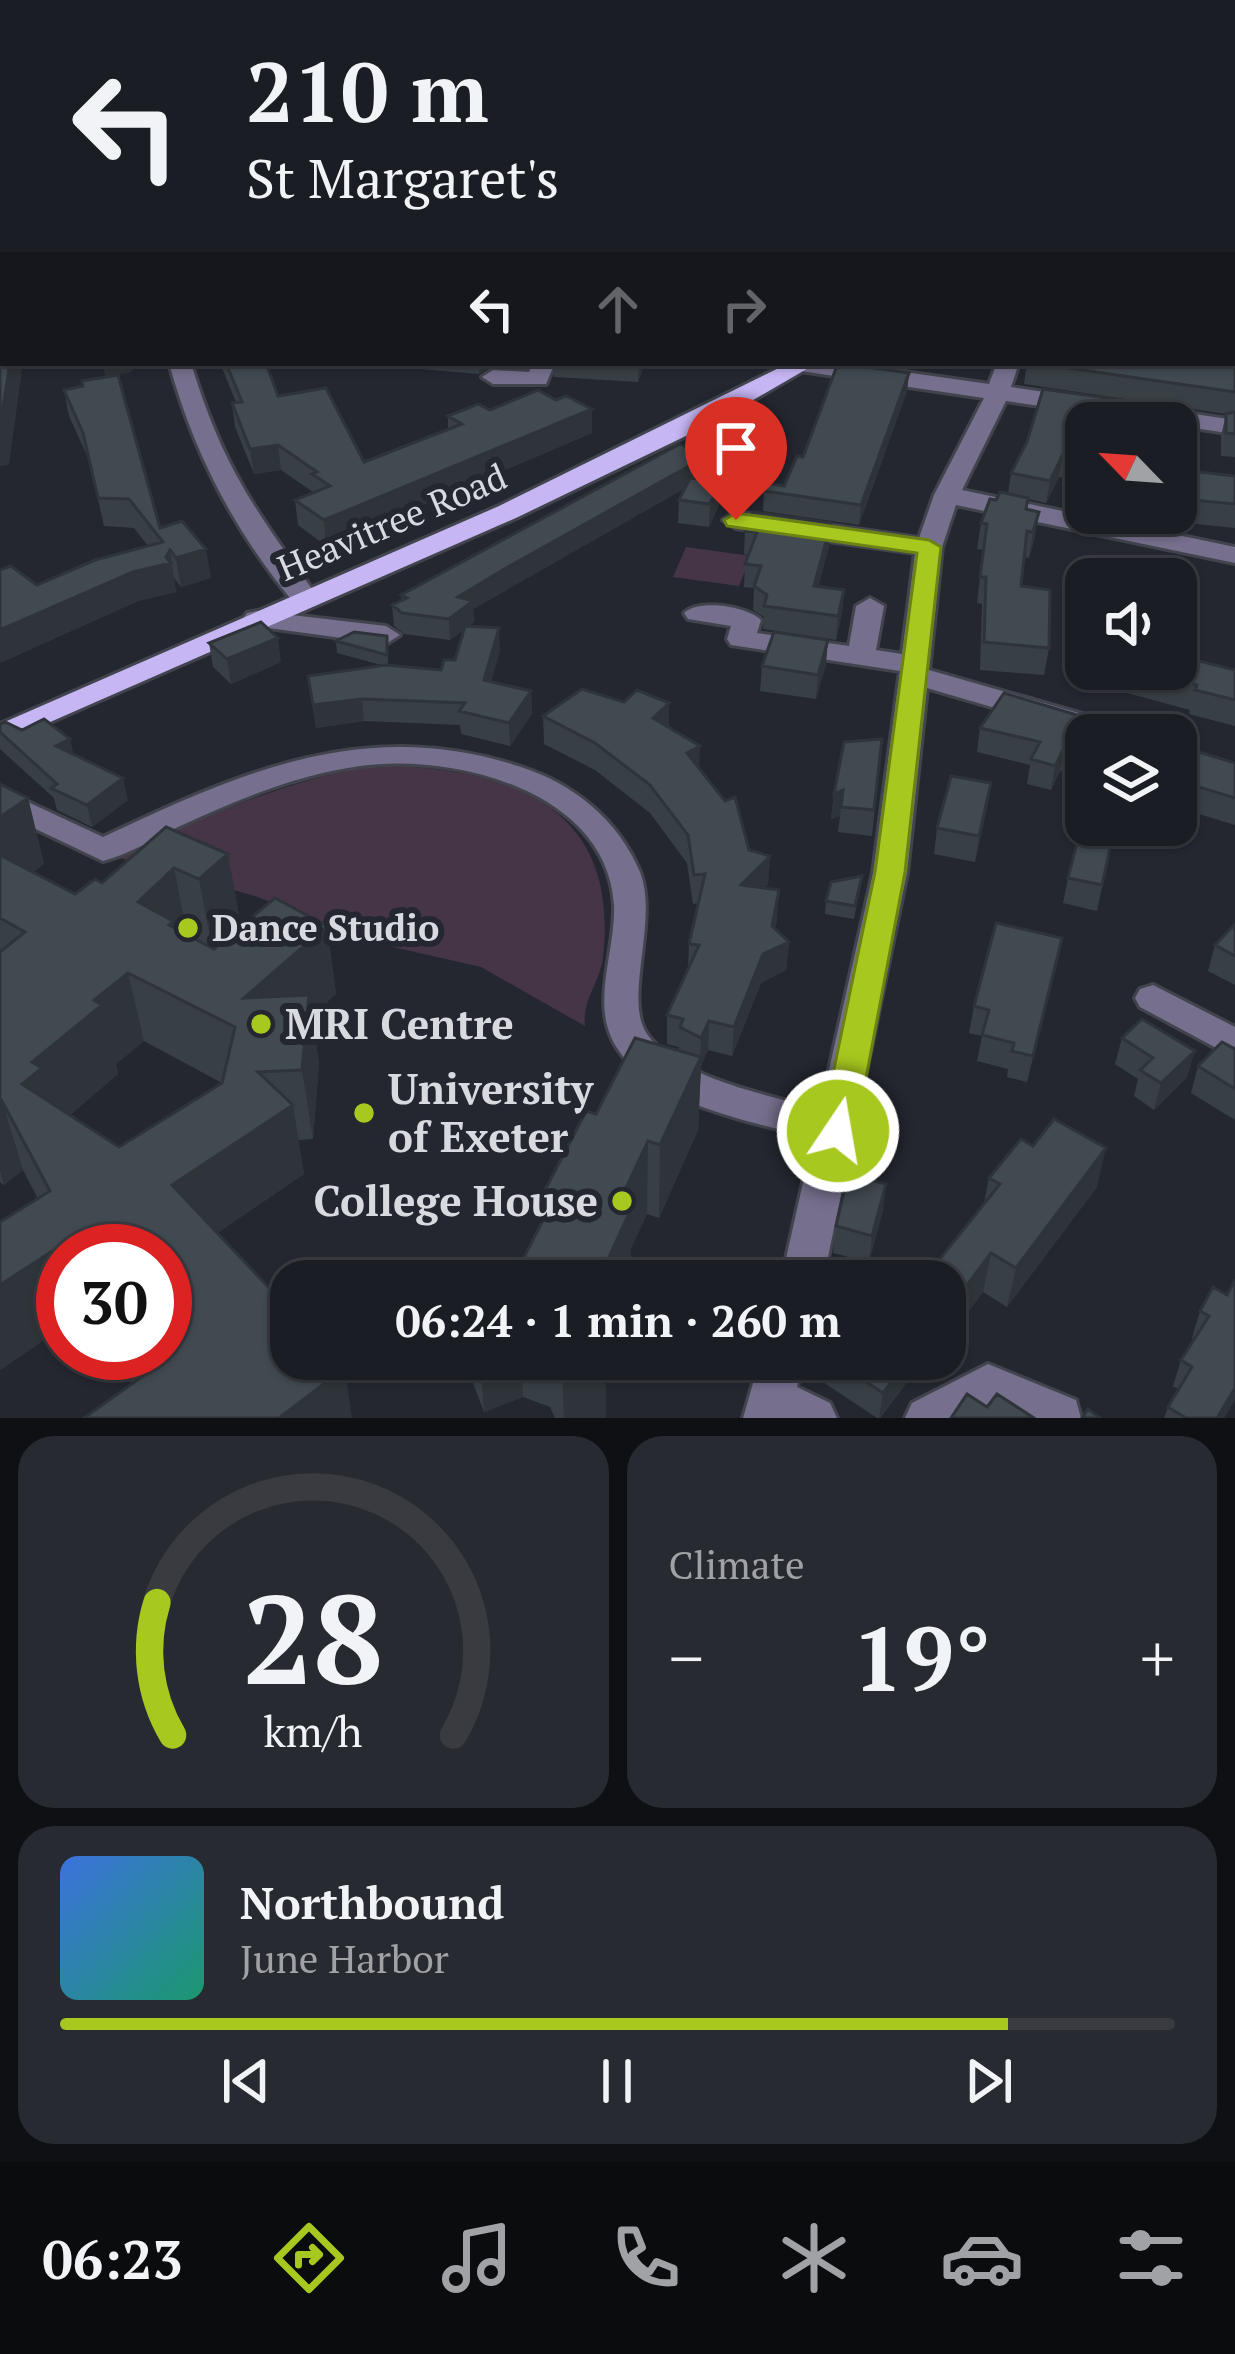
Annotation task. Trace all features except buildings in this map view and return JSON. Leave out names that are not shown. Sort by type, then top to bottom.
[{"type":"main road","name":"Heavitree Road","points":[[0,735],[304,597],[581,482],[800,366]]},
{"type":"street","points":[[180,366],[209,455],[239,518],[304,597]]},
{"type":"street","points":[[493,377],[538,379],[543,366]]},
{"type":"street","points":[[825,366],[1235,427]]},
{"type":"street","points":[[807,1260],[890,872],[929,547],[947,495],[1007,366]]},
{"type":"street","points":[[947,495],[1235,555]]},
{"type":"street","points":[[736,518],[929,547]]},
{"type":"street","points":[[861,656],[870,606]]},
{"type":"street","points":[[698,613],[747,620],[738,647],[861,656],[1065,717]]},
{"type":"street","points":[[257,619],[386,635]]},
{"type":"street","points":[[0,799],[103,850],[219,792],[345,758],[428,755],[514,774],[562,796],[590,820],[626,877],[635,929],[622,1009],[633,1043],[665,1072],[838,1131]]},
{"type":"street","points":[[1153,998],[1235,1044]]},
{"type":"street","points":[[928,1418],[988,1384],[1060,1415]]},
{"type":"street","points":[[774,1392],[814,1418]]},
{"type":"shaded area","points":[[686,547],[751,556],[739,586],[673,577]]},
{"type":"shaded area","points":[[368,765],[463,773],[505,784],[541,802],[571,826],[592,860],[603,903],[603,957],[586,1007],[585,1026],[481,967],[380,944],[255,896],[120,858],[241,803]]},
{"type":"place","name":"Dance Studio","points":[[188,928]]},
{"type":"place","name":"MRI Centre","points":[[261,1024]]},
{"type":"place","name":"University of Exeter","points":[[364,1113]]},
{"type":"place","name":"College House","points":[[622,1201]]},
{"type":"route","points":[[736,520],[929,547],[890,872],[838,1131]]}]
